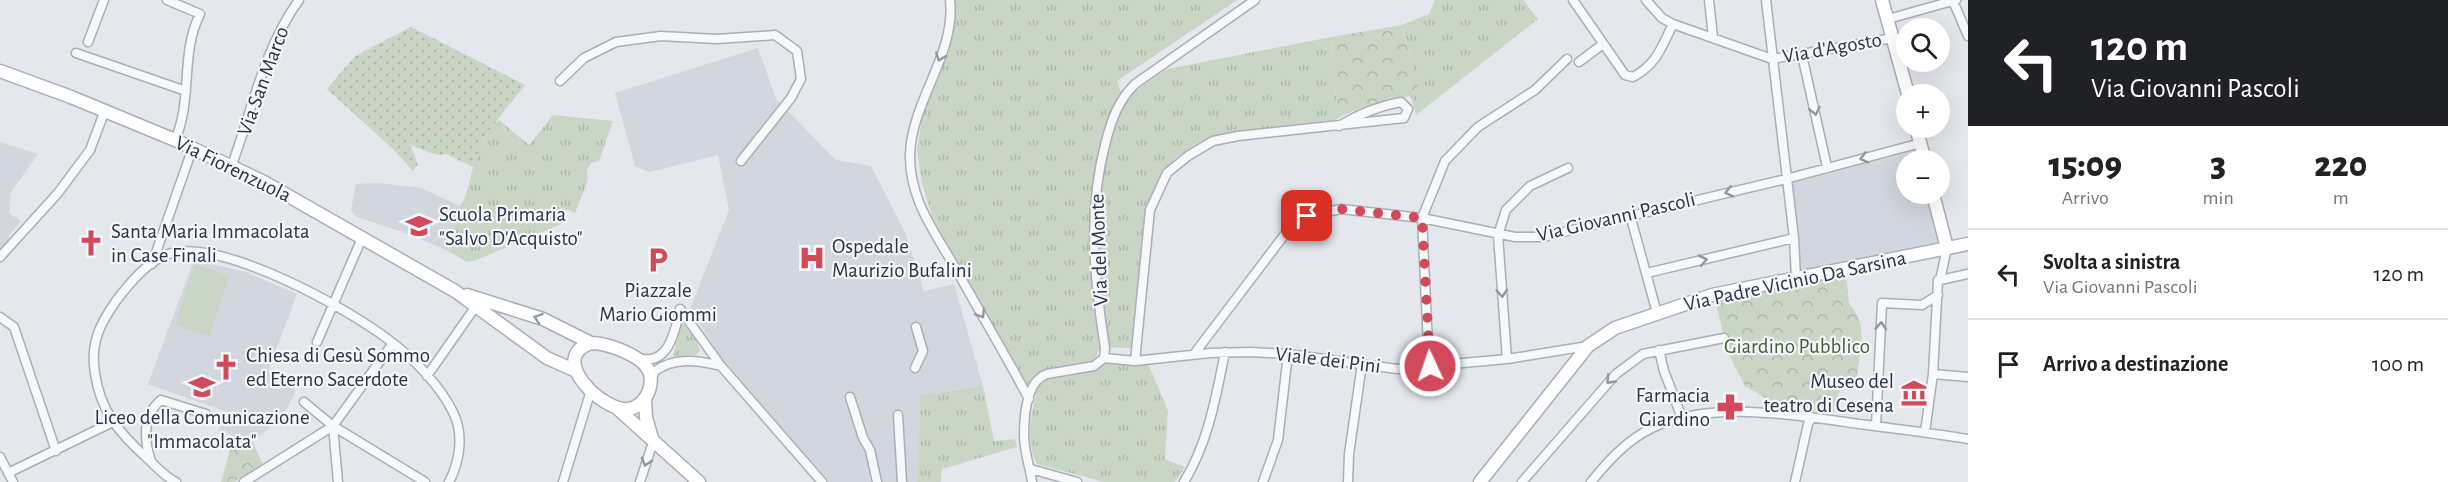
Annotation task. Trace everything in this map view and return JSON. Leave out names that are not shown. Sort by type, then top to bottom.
[{"type":"street","points":[[88,42],[104,0]]},
{"type":"street","points":[[167,0],[200,14],[193,32],[184,110],[175,140]]},
{"type":"street","name":"Via San Marco","points":[[232,165],[264,69],[285,19],[299,0]]},
{"type":"street","points":[[950,0],[952,13],[949,32],[920,105],[914,130],[910,154],[913,178],[926,220],[954,265],[1029,399]]},
{"type":"street","name":"Via del Monte","points":[[1104,358],[1106,348],[1096,276],[1094,205],[1103,152],[1117,108],[1125,94],[1135,84],[1255,0]]},
{"type":"street","points":[[1573,0],[1625,75],[1633,77],[1648,69],[1656,59],[1672,24]]},
{"type":"street","points":[[1646,0],[1662,18],[1672,24],[1772,59]]},
{"type":"street","points":[[1709,0],[1713,37]]},
{"type":"street","points":[[1766,0],[1794,238],[1796,278]]},
{"type":"street","points":[[1882,0],[1905,84]]},
{"type":"street","points":[[1888,19],[1954,0],[1968,36]]},
{"type":"street","points":[[560,81],[584,58],[616,42],[661,36],[717,39],[775,36],[797,51],[801,79],[791,98],[741,161]]},
{"type":"street","name":"Via d'Agosto","points":[[1772,59],[1893,38]]},
{"type":"street","points":[[1579,62],[1603,44]]},
{"type":"street","points":[[76,53],[186,91]]},
{"type":"street","points":[[1802,55],[1827,167]]},
{"type":"street","points":[[1430,366],[1422,218],[1445,161],[1478,126],[1535,90],[1567,59]]},
{"type":"street","name":"Via Fiorenzuola","points":[[0,71],[35,82],[105,110],[232,165],[455,291],[547,358],[574,370]]},
{"type":"street","points":[[1135,361],[1150,210],[1167,173],[1188,156],[1213,141],[1238,136],[1339,126],[1404,118],[1408,109],[1401,102],[1384,105],[1364,111],[1339,126]]},
{"type":"street","points":[[1,255],[58,193],[90,150],[105,110]]},
{"type":"street","points":[[1919,138],[1923,150]]},
{"type":"street","name":"Via Giovanni Pascoli","points":[[1194,354],[1292,225],[1307,216],[1341,209],[1422,218],[1498,235],[1543,237],[1921,143]]},
{"type":"street","points":[[152,264],[193,147]]},
{"type":"street","points":[[1507,359],[1498,235],[1506,210],[1530,186],[1568,168]]},
{"type":"street","points":[[1925,432],[1933,374],[1938,280],[1940,280],[1947,248],[1936,204]]},
{"type":"street","points":[[1630,215],[1657,313]]},
{"type":"street","points":[[317,342],[362,238]]},
{"type":"street","points":[[1647,273],[1794,238]]},
{"type":"street","name":"Via Padre Vicinio Da Sarsina","points":[[1480,482],[1588,346],[1615,328],[1712,295],[1968,244]]},
{"type":"street","points":[[176,482],[159,471],[113,422],[99,395],[94,369],[95,343],[101,322],[120,296],[152,264],[166,254],[180,252],[231,259],[283,278],[334,305],[393,343],[427,376],[448,404],[458,425],[460,436],[458,456],[449,482]]},
{"type":"street","points":[[1940,280],[1968,274]]},
{"type":"street","name":"Via Fiorenzuola","points":[[455,291],[543,319],[591,342]]},
{"type":"street","points":[[1876,426],[1882,303],[1922,305],[1938,295]]},
{"type":"street","points":[[427,376],[476,306]]},
{"type":"street","points":[[640,482],[653,442],[646,418],[645,400],[653,376],[667,363],[680,309],[721,366],[822,482]]},
{"type":"street","points":[[0,317],[14,327],[56,451]]},
{"type":"street","points":[[915,368],[923,351],[916,327]]},
{"type":"street","points":[[1522,482],[1616,374],[1643,354],[1724,338]]},
{"type":"street","points":[[673,339],[661,356],[647,361],[591,342],[579,349],[575,355],[574,370],[591,390],[618,409],[699,482]]},
{"type":"street","points":[[244,482],[333,426],[393,343]]},
{"type":"street","points":[[691,360],[700,355],[703,343]]},
{"type":"street","name":"Viale dei Pini","points":[[1104,358],[1135,361],[1225,352],[1288,354],[1397,369],[1507,359],[1588,346]]},
{"type":"street","points":[[1659,350],[1664,371],[1682,418]]},
{"type":"street","points":[[1184,482],[1198,456],[1208,427],[1225,352]]},
{"type":"street","points":[[1263,482],[1278,440],[1288,354]]},
{"type":"street","points":[[632,356],[643,362],[653,376]]},
{"type":"street","points":[[1032,482],[1024,436],[1029,399],[1034,383],[1042,376],[1095,366],[1104,358]]},
{"type":"street","points":[[667,363],[691,360],[721,366]]},
{"type":"street","points":[[1348,482],[1349,454],[1362,364]]},
{"type":"street","points":[[1933,374],[1968,376]]},
{"type":"street","points":[[563,482],[591,390]]},
{"type":"street","points":[[850,397],[863,438],[870,450],[877,482]]},
{"type":"street","points":[[151,462],[145,432],[157,403],[161,400],[206,414]]},
{"type":"street","points":[[618,409],[634,407],[645,400]]},
{"type":"street","points":[[304,402],[333,426],[425,482]]},
{"type":"street","points":[[1591,482],[1628,443],[1652,428],[1682,418],[1756,413],[1812,417],[1968,439]]},
{"type":"street","points":[[898,415],[902,482]]},
{"type":"street","points":[[1795,482],[1808,424],[1812,417]]},
{"type":"street","points":[[8,473],[113,422]]},
{"type":"street","points":[[333,426],[338,482]]},
{"type":"street","points":[[0,457],[13,482]]},
{"type":"street","points":[[1030,469],[1077,482]]},
{"type":"shaded area","name":"Ospedale Maurizio Bufalini","points":[[758,48],[776,99],[836,160],[871,166],[905,232],[924,291],[954,284],[983,386],[920,395],[918,482],[826,482],[726,365],[690,309],[729,210],[718,155],[649,172],[635,166],[615,93]]},
{"type":"shaded area","points":[[0,142],[38,154],[11,192],[9,213],[21,221],[8,236],[12,241],[0,252]]},
{"type":"shaded area","points":[[1896,156],[1896,204],[1930,204],[1940,246],[1801,272],[1792,183]]},
{"type":"shaded area","name":"Scuola Primaria \"Salvo D'Acquisto\"","points":[[379,183],[421,188],[460,206],[448,251],[411,235],[357,217],[351,210],[356,184]]},
{"type":"shaded area","points":[[194,260],[246,272],[297,294],[268,371],[272,377],[296,390],[281,420],[252,441],[218,431],[227,412],[148,384]]},
{"type":"green space","points":[[954,0],[1237,0],[1117,81],[1121,92],[1130,95],[1167,69],[1331,37],[1337,109],[1343,115],[1335,120],[1215,136],[1196,144],[1176,158],[1161,175],[1148,210],[1134,348],[1100,347],[1095,359],[1135,365],[1148,363],[1168,411],[1165,459],[1185,467],[1175,482],[1104,482],[1037,464],[1030,439],[1036,395],[1027,391],[932,216],[922,183],[917,149],[923,113],[950,42],[955,18]]},
{"type":"green space","points":[[1435,0],[1523,0],[1538,19],[1416,115],[1411,96],[1418,87],[1402,25],[1429,14]]},
{"type":"green space","points":[[1402,25],[1418,87],[1411,96],[1388,99],[1343,115],[1337,109],[1331,37]]},
{"type":"green space","points":[[411,27],[525,85],[484,137],[473,167],[446,154],[437,155],[410,145],[418,164],[413,171],[393,149],[327,89],[355,56]]},
{"type":"green space","points":[[553,115],[613,121],[599,161],[591,163],[587,170],[588,180],[575,213],[566,209],[561,224],[474,261],[467,262],[448,251],[477,155],[488,132],[499,120],[529,145]]},
{"type":"green space","points":[[195,264],[229,276],[209,336],[175,325]]},
{"type":"green space","name":"Giardino Pubblico","points":[[1846,273],[1849,304],[1859,320],[1861,329],[1862,339],[1857,377],[1851,378],[1838,394],[1833,413],[1766,407],[1764,397],[1745,386],[1728,353],[1715,300]]},
{"type":"green space","points":[[682,323],[695,339],[700,350],[696,355],[673,356]]},
{"type":"green space","points":[[983,386],[994,441],[1015,439],[1017,447],[942,469],[941,482],[918,482],[920,395]]},
{"type":"green space","points":[[234,436],[252,441],[263,464],[234,482],[221,482]]},
{"type":"place","name":"Scuola Primaria \"Salvo D'Acquisto\"","points":[[419,226]]},
{"type":"place","name":"Santa Maria Immacolata in Case Finali","points":[[91,243]]},
{"type":"place","name":"Ospedale Maurizio Bufalini","points":[[812,258]]},
{"type":"place","name":"Piazzale Mario Giommi","points":[[658,260]]},
{"type":"place","name":"Chiesa di Gesù Sommo ed Eterno Sacerdote","points":[[226,367]]},
{"type":"place","name":"Liceo della Comunicazione \"Immacolata\"","points":[[202,387]]},
{"type":"place","name":"Museo del teatro di Cesena","points":[[1914,393]]},
{"type":"place","name":"Farmacia Giardino","points":[[1730,407]]},
{"type":"route","points":[[1307,216],[1341,209],[1422,218],[1430,366]]}]
